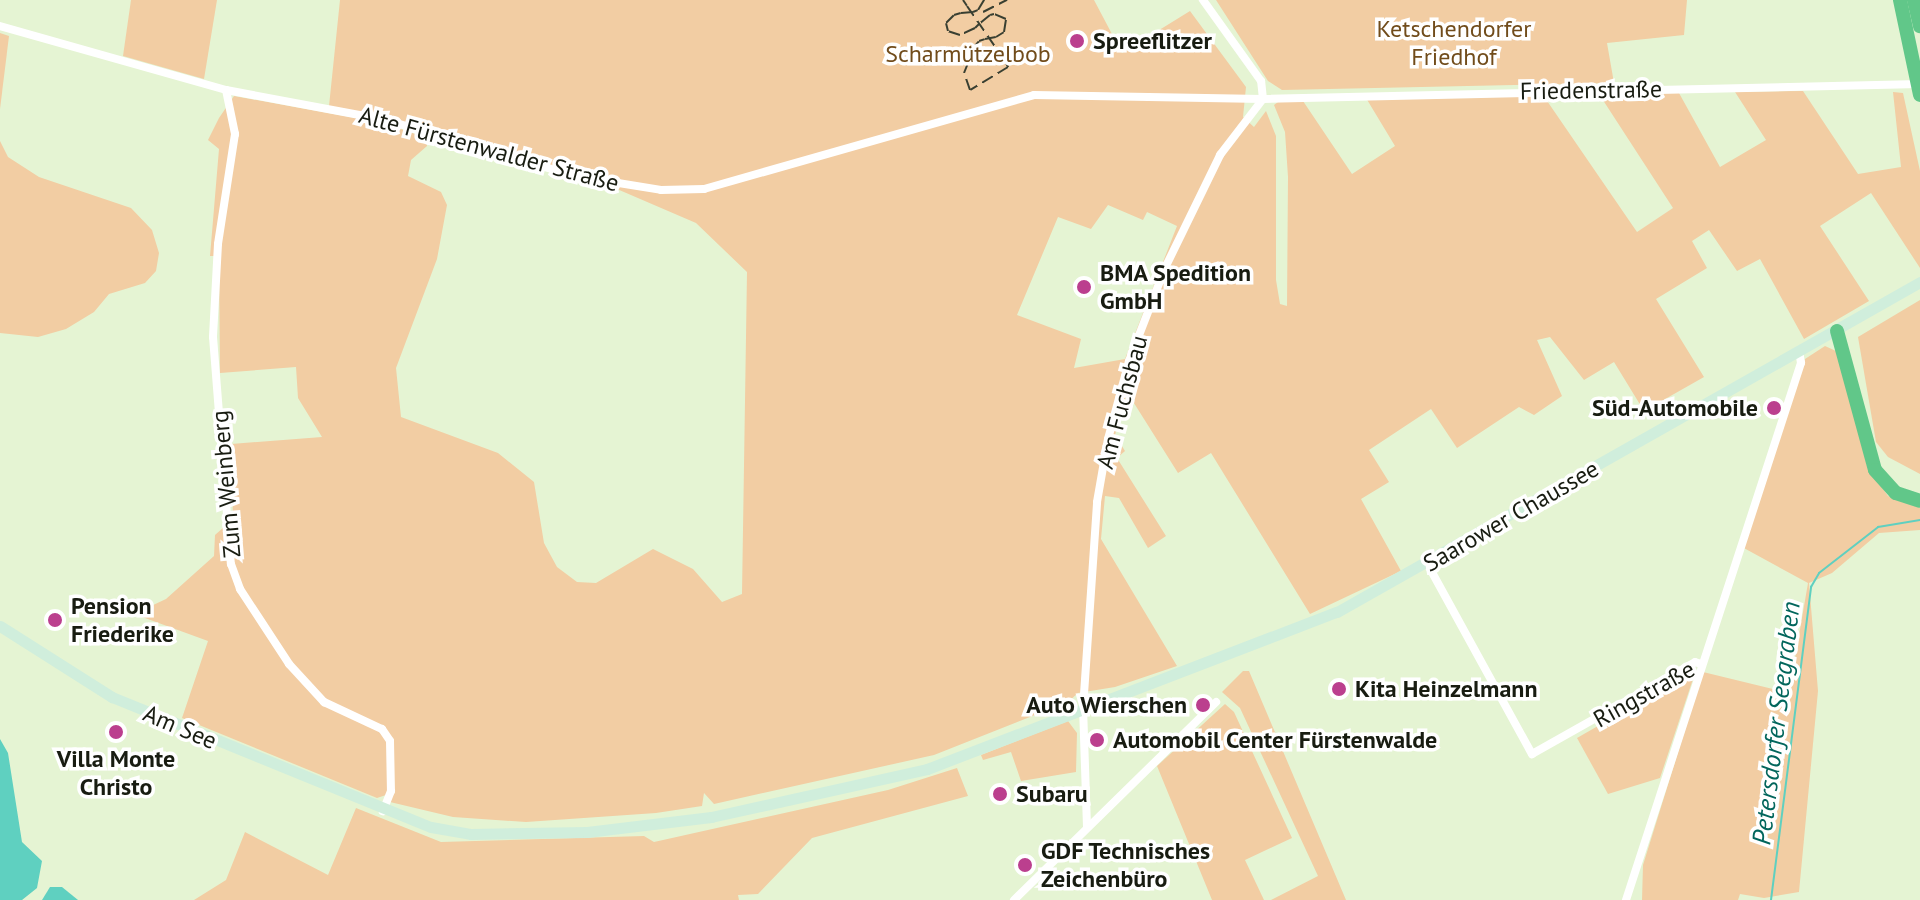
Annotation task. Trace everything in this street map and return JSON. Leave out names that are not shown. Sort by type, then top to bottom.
[{"type":"highway","points":[[1900,0],[1920,95]]},
{"type":"highway","points":[[1914,0],[1920,26]]},
{"type":"highway","points":[[1837,331],[1875,470],[1896,493],[1920,501]]},
{"type":"main road","name":"Saarower Chaussee","points":[[377,808],[431,827],[471,834],[587,832],[711,817],[915,773],[1337,612],[1428,565],[1920,282]]},
{"type":"main road","name":"Am See","points":[[0,626],[112,697],[377,808]]},
{"type":"street","points":[[1203,0],[1261,81],[1263,99]]},
{"type":"street","name":"Alte Fürstenwalder Straße","points":[[0,26],[226,90],[386,120],[575,176],[661,190],[704,189],[1034,95],[1263,99]]},
{"type":"street","name":"Friedenstraße","points":[[1263,99],[1920,84]]},
{"type":"street","name":"Zum Weinberg","points":[[226,90],[235,134],[218,244],[213,337],[231,564],[240,589],[289,664],[324,702],[382,729],[390,741],[391,791],[377,808]]},
{"type":"street","name":"Am Fuchsbau","points":[[1087,827],[1083,709],[1097,502],[1129,361],[1165,268],[1220,155],[1263,99]]},
{"type":"street","name":"Ringstraße","points":[[1428,565],[1532,754],[1695,662],[1701,664],[1801,363],[1799,351]]},
{"type":"street","points":[[1626,900],[1701,664]]},
{"type":"street","points":[[1014,900],[1216,702]]},
{"type":"green space","points":[[131,0],[217,0],[204,79],[123,56]]},
{"type":"green space","name":"Scharmützelbob","points":[[340,0],[1094,0],[1122,53],[1190,11],[1246,87],[1243,117],[1254,127],[1266,111],[1276,136],[1276,280],[1280,304],[1287,306],[1288,177],[1285,132],[1274,105],[1278,102],[1303,101],[1352,174],[1395,146],[1366,98],[1543,95],[1637,232],[1673,208],[1599,94],[1679,93],[1720,167],[1766,140],[1735,92],[1803,91],[1858,174],[1901,167],[1893,92],[1903,93],[1920,171],[1920,268],[1871,193],[1820,226],[1869,301],[1804,339],[1760,259],[1737,271],[1709,230],[1692,241],[1707,268],[1656,299],[1704,377],[1644,411],[1614,362],[1584,380],[1550,337],[1537,340],[1562,396],[1534,415],[1519,407],[1457,448],[1431,409],[1369,450],[1389,482],[1361,499],[1401,571],[1310,614],[1211,453],[1178,473],[1127,392],[1115,435],[1125,451],[1117,458],[1166,536],[1148,548],[1119,498],[1105,496],[1101,539],[1177,666],[1115,687],[1078,693],[1068,702],[934,755],[714,804],[704,793],[702,806],[656,813],[526,822],[453,817],[390,802],[389,794],[377,798],[182,718],[208,641],[134,614],[166,599],[214,556],[215,535],[233,519],[231,444],[322,437],[298,398],[296,367],[220,373],[219,256],[210,256],[219,149],[208,140],[219,118],[234,96],[383,123],[427,138],[427,146],[411,160],[408,176],[441,192],[447,205],[437,259],[396,368],[401,417],[498,453],[534,482],[544,543],[557,567],[577,582],[596,583],[653,549],[693,569],[722,602],[742,594],[747,272],[696,223],[596,180],[329,106]],"holes":[[[1108,205],[1143,220],[1147,212],[1177,226],[1125,359],[1074,368],[1081,339],[1017,315],[1058,217],[1091,229]]]},
{"type":"green space","name":"Ketschendorfer Friedhof","points":[[1216,0],[1687,0],[1684,35],[1607,43],[1614,83],[1282,90],[1268,81]]},
{"type":"green space","points":[[0,33],[9,36],[0,109]]},
{"type":"green space","points":[[0,141],[8,157],[39,177],[131,208],[152,230],[159,253],[156,271],[145,283],[109,294],[94,312],[66,329],[38,337],[0,333]]},
{"type":"green space","points":[[1920,300],[1920,474],[1888,457],[1876,442],[1858,337]]},
{"type":"green space","points":[[1825,346],[1836,351],[1844,365],[1867,466],[1888,496],[1920,508],[1920,530],[1879,533],[1832,573],[1809,583],[1818,691],[1799,892],[1764,898],[1740,894],[1738,900],[1642,900],[1643,865],[1703,672],[1789,693],[1808,583],[1742,547],[1805,359]]},
{"type":"green space","points":[[1243,671],[1249,671],[1346,900],[1271,900],[1318,876],[1240,708],[1222,692]]},
{"type":"green space","points":[[1685,676],[1693,679],[1660,778],[1608,794],[1577,738]]},
{"type":"green space","points":[[1225,704],[1234,712],[1292,838],[1245,860],[1264,900],[1212,900],[1157,766]]},
{"type":"green space","points":[[1068,721],[1077,733],[1076,772],[1021,781],[1011,752],[983,760],[981,755]]},
{"type":"green space","points":[[957,768],[968,796],[812,838],[758,894],[738,895],[739,900],[194,900],[226,880],[245,832],[328,875],[356,808],[441,842],[644,836],[654,842],[888,790]]},
{"type":"water","points":[[0,739],[8,753],[22,842],[42,861],[37,888],[22,900],[0,900]]},
{"type":"water","points":[[50,887],[62,887],[78,900],[42,900]]},
{"type":"waterway","name":"Petersdorfer Seegraben","points":[[1771,900],[1811,587],[1819,573],[1878,527],[1920,520]]},
{"type":"railway","points":[[963,0],[967,6],[1005,61],[1008,67],[970,90],[964,73],[975,46],[979,41],[985,39],[996,37],[1004,32],[1006,19],[990,15],[980,23],[975,28],[960,35],[948,31],[946,23],[954,15],[961,13],[973,12],[978,10],[984,0]]},
{"type":"railway","points":[[983,12],[1007,0]]},
{"type":"place","name":"Spreeflitzer","points":[[1077,41]]},
{"type":"place","name":"BMA Spedition GmbH","points":[[1084,287]]},
{"type":"place","name":"Süd-Automobile","points":[[1774,408]]},
{"type":"place","name":"Pension Friederike","points":[[55,620]]},
{"type":"place","name":"Kita Heinzelmann","points":[[1339,689]]},
{"type":"place","name":"Auto Wierschen","points":[[1203,705]]},
{"type":"place","name":"Villa Monte Christo","points":[[116,732]]},
{"type":"place","name":"Automobil Center Fürstenwalde","points":[[1097,740]]},
{"type":"place","name":"Subaru","points":[[1000,794]]},
{"type":"place","name":"GDF Technisches Zeichenbüro","points":[[1025,865]]}]
